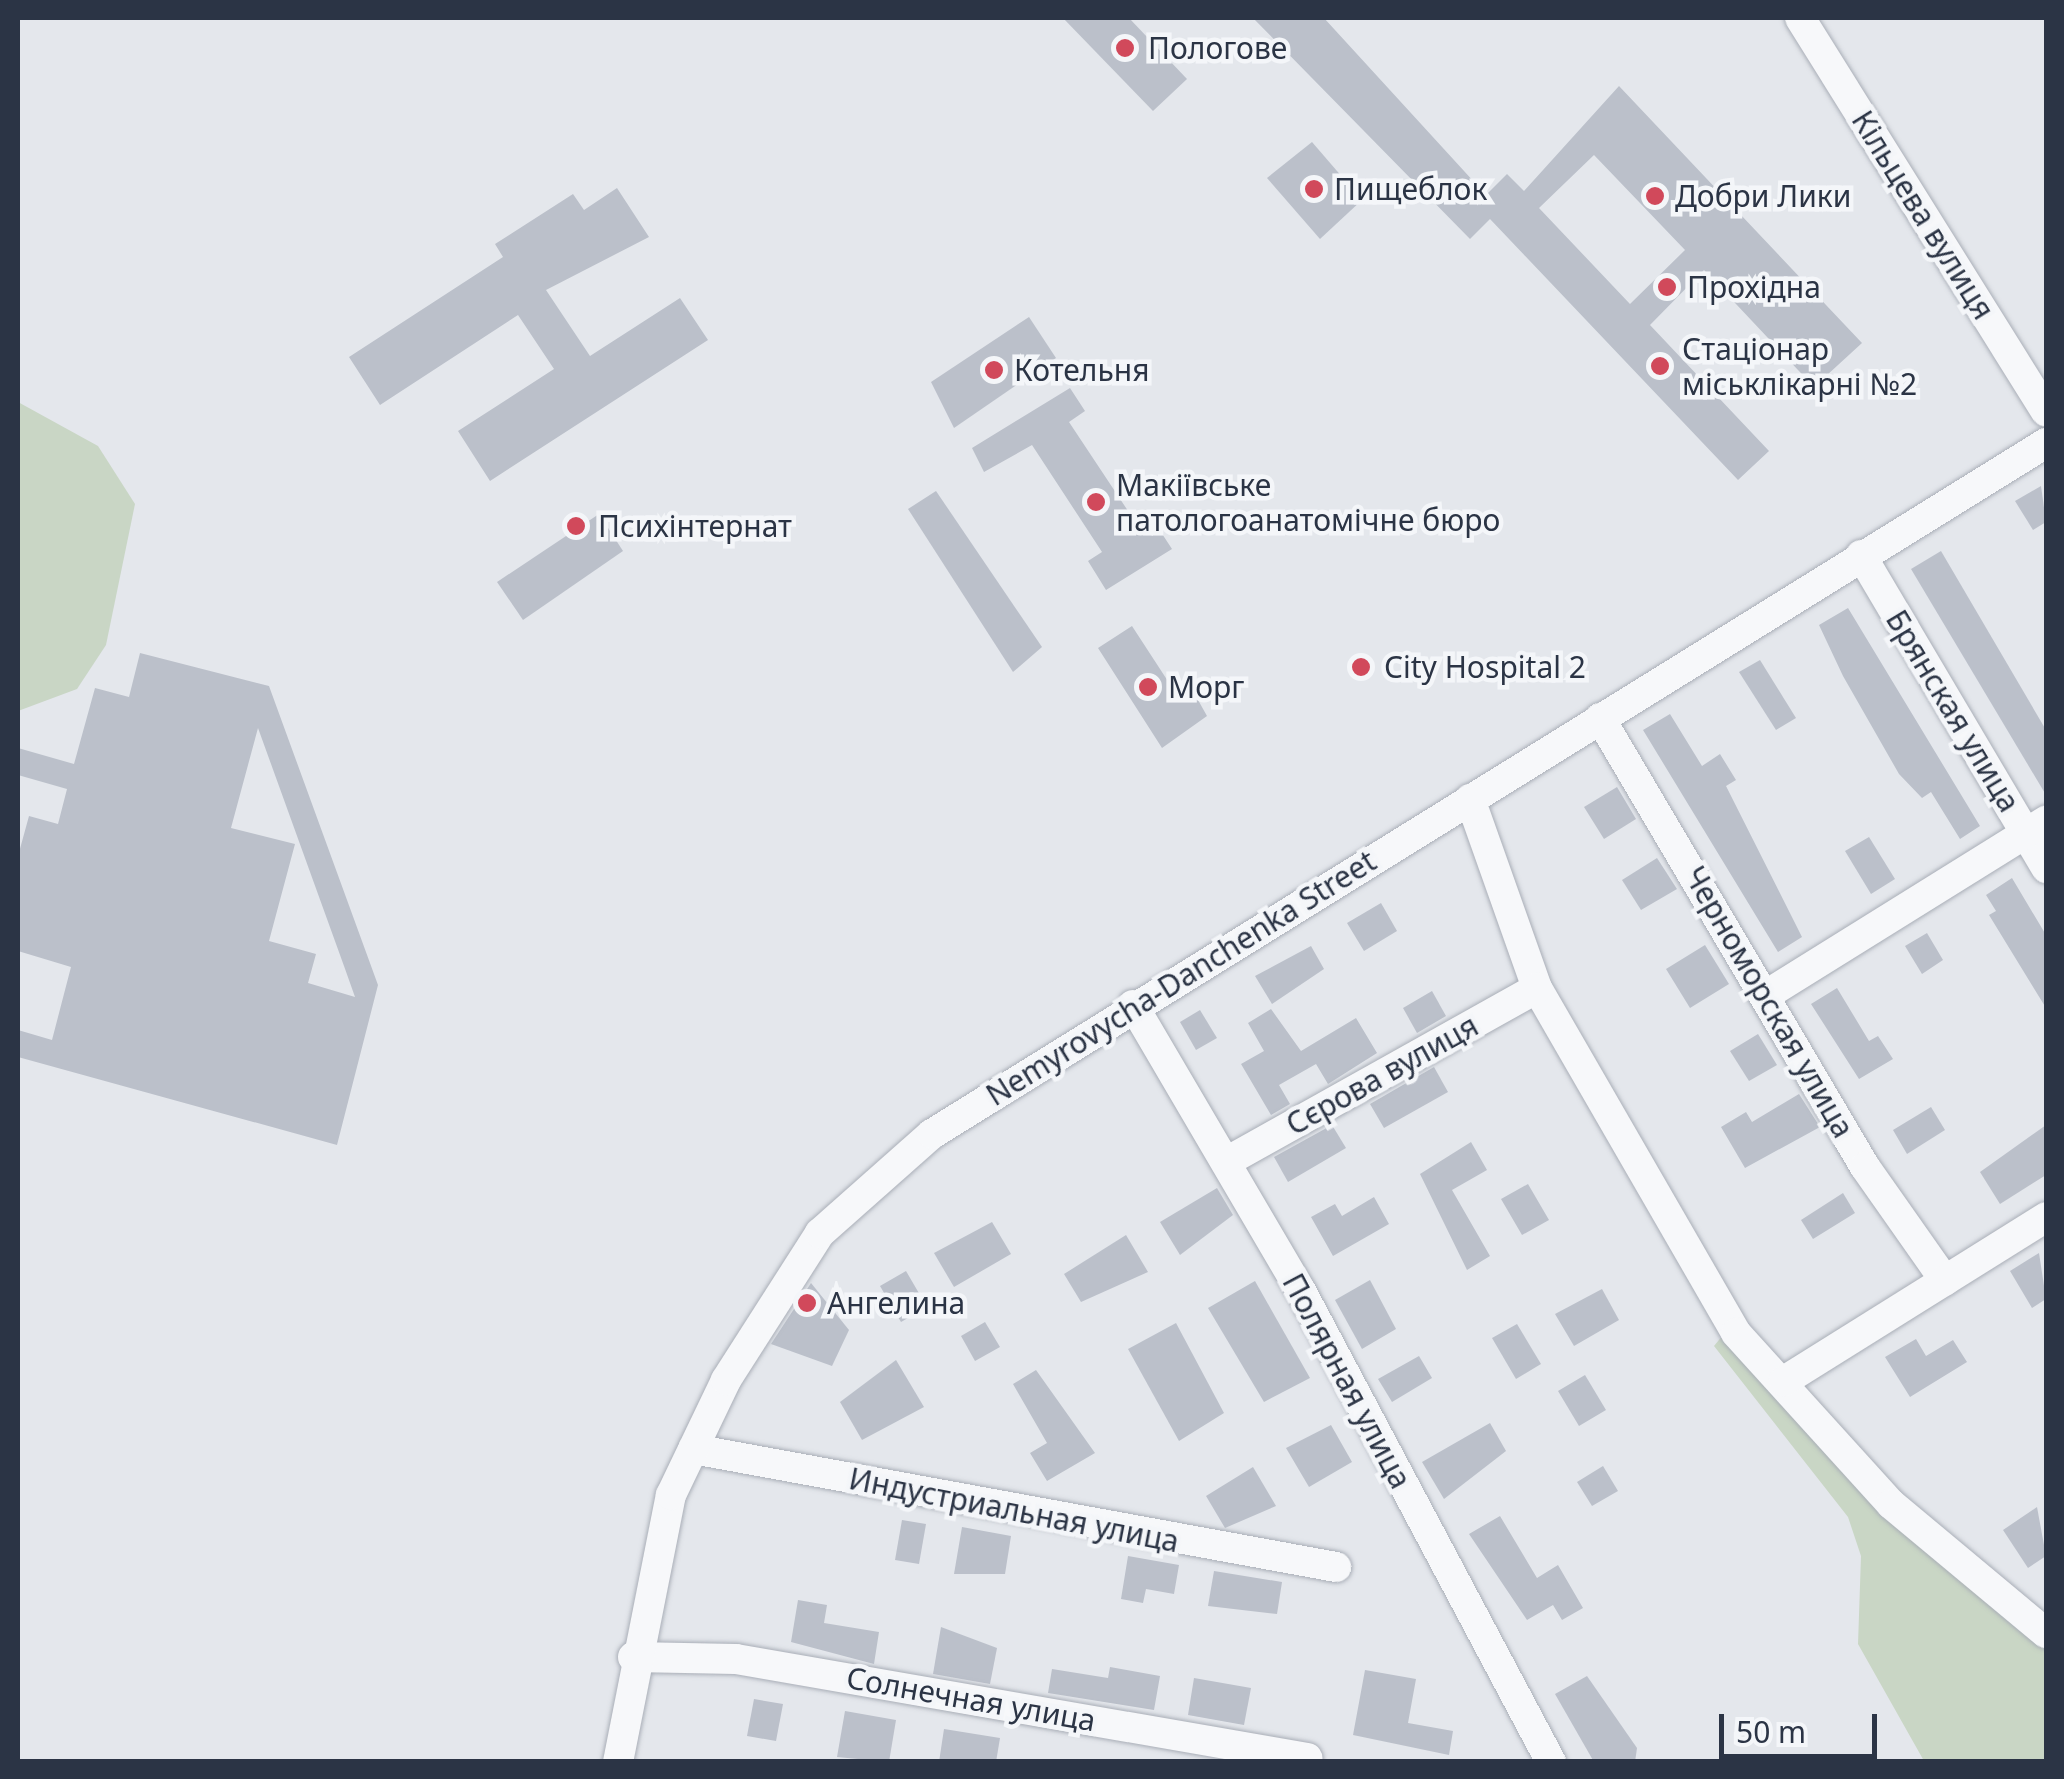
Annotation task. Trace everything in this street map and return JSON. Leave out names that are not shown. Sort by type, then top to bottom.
[{"type":"street","name":"Кільцева вулиця","points":[[1800,18],[2046,412]]},
{"type":"street","name":"Nemyrovycha-Danchenka Street","points":[[618,1762],[632,1657],[657,1544],[693,1449],[820,1233],[932,1134],[1133,1005],[2046,443]]},
{"type":"street","name":"Брянская улица","points":[[1861,555],[2036,828],[2046,868]]},
{"type":"street","name":"Черноморская улица","points":[[1600,718],[1865,1167],[1945,1280]]},
{"type":"street","points":[[1470,799],[1537,988],[1736,1333],[1784,1381],[1891,1504],[2039,1616]]},
{"type":"street","points":[[1766,995],[2036,828]]},
{"type":"street","name":"Сєрова вулиця","points":[[1226,1162],[1537,988]]},
{"type":"street","name":"Полярная улица","points":[[1133,1005],[1226,1162],[1551,1762]]},
{"type":"street","points":[[1784,1381],[2046,1217]]},
{"type":"street","name":"Индустриальная улица","points":[[693,1449],[1336,1568]]},
{"type":"street","name":"Солнечная улица","points":[[632,1657],[736,1659],[1307,1758]]},
{"type":"green space","points":[[18,402],[98,446],[135,504],[106,645],[77,689],[18,711]]},
{"type":"green space","points":[[1723,1335],[2046,1647],[2046,1761],[1924,1761],[1858,1644],[1861,1556],[1848,1517],[1714,1346]]},
{"type":"building","name":"Пологове","points":[[1063,18],[1129,18],[1187,79],[1153,111]]},
{"type":"building","points":[[1253,18],[1324,18],[1486,195],[1507,174],[1524,191],[1619,86],[1862,343],[1814,387],[1704,270],[1650,325],[1769,451],[1738,480],[1490,219],[1470,239]],"holes":[[[1594,155],[1685,250],[1630,304],[1539,208]]]},
{"type":"building","name":"Пищеблок","points":[[1312,142],[1362,200],[1320,239],[1267,178]]},
{"type":"building","points":[[617,188],[649,237],[546,290],[590,356],[680,298],[708,340],[490,481],[458,431],[554,369],[518,315],[380,405],[349,357],[503,257],[495,244],[573,194],[584,210]]},
{"type":"building","name":"Котельня","points":[[1029,317],[1056,358],[954,428],[931,382]]},
{"type":"building","points":[[1070,388],[1085,411],[1069,422],[1140,529],[1153,520],[1172,549],[1106,590],[1088,561],[1102,552],[1032,445],[984,472],[972,448]]},
{"type":"building","points":[[2041,486],[2046,522],[2033,530],[2015,501]]},
{"type":"building","points":[[936,491],[1042,647],[1013,672],[908,509]]},
{"type":"building","points":[[599,514],[623,551],[523,620],[497,582]]},
{"type":"building","points":[[1941,551],[2046,730],[2046,795],[1911,569]]},
{"type":"building","points":[[1848,608],[1980,826],[1960,839],[1931,792],[1922,798],[1899,774],[1843,676],[1819,625]]},
{"type":"building","name":"Морг","points":[[1132,626],[1175,692],[1188,682],[1207,716],[1162,748],[1098,648]]},
{"type":"building","points":[[140,653],[269,686],[378,985],[337,1145],[18,1057],[18,1030],[52,1040],[71,967],[18,951],[18,856],[29,816],[58,824],[67,789],[18,775],[18,748],[74,764],[95,688],[129,697]],"holes":[[[258,728],[355,997],[308,983],[316,954],[269,941],[295,844],[231,828]]]},
{"type":"building","points":[[1760,660],[1796,718],[1776,730],[1739,672]]},
{"type":"building","points":[[1670,714],[1702,766],[1720,754],[1736,780],[1726,786],[1802,937],[1778,952],[1643,730]]},
{"type":"building","points":[[1617,787],[1636,819],[1604,839],[1584,807]]},
{"type":"building","points":[[1869,837],[1895,879],[1871,894],[1845,851]]},
{"type":"building","points":[[1657,858],[1677,889],[1641,910],[1622,880]]},
{"type":"building","points":[[2012,878],[2046,935],[2046,1008],[1989,915],[1996,911],[1986,895]]},
{"type":"building","points":[[1381,903],[1397,931],[1364,951],[1347,923]]},
{"type":"building","points":[[1927,933],[1943,960],[1922,974],[1905,946]]},
{"type":"building","points":[[1705,945],[1729,984],[1690,1008],[1666,969]]},
{"type":"building","points":[[1311,946],[1324,969],[1272,1004],[1255,976]]},
{"type":"building","points":[[1837,988],[1869,1041],[1878,1036],[1893,1059],[1859,1079],[1811,1004]]},
{"type":"building","points":[[1432,991],[1446,1016],[1417,1033],[1403,1008]]},
{"type":"building","points":[[1271,1009],[1301,1051],[1356,1018],[1377,1053],[1328,1084],[1316,1064],[1279,1085],[1290,1104],[1271,1115],[1241,1064],[1264,1051],[1248,1023]]},
{"type":"building","points":[[1200,1010],[1217,1038],[1196,1050],[1180,1022]]},
{"type":"building","points":[[1758,1034],[1777,1065],[1749,1081],[1730,1051]]},
{"type":"building","points":[[1434,1067],[1448,1092],[1384,1128],[1370,1104]]},
{"type":"building","points":[[1799,1094],[1820,1127],[1745,1168],[1721,1127],[1746,1112],[1752,1122]]},
{"type":"building","points":[[1931,1107],[1945,1130],[1907,1154],[1893,1130]]},
{"type":"building","points":[[1332,1125],[1346,1148],[1288,1182],[1274,1157]]},
{"type":"building","points":[[2046,1125],[2046,1175],[2000,1204],[1980,1172]]},
{"type":"building","points":[[1471,1142],[1487,1170],[1452,1190],[1490,1256],[1467,1270],[1420,1174]]},
{"type":"building","points":[[1528,1184],[1549,1220],[1522,1235],[1501,1199]]},
{"type":"building","points":[[1217,1188],[1233,1215],[1180,1255],[1160,1222]]},
{"type":"building","points":[[1843,1193],[1855,1213],[1813,1239],[1801,1220]]},
{"type":"building","points":[[1374,1197],[1389,1224],[1333,1256],[1311,1217],[1335,1204],[1342,1216]]},
{"type":"building","points":[[992,1222],[1011,1254],[954,1287],[934,1253]]},
{"type":"building","points":[[1126,1235],[1148,1272],[1081,1302],[1064,1274]]},
{"type":"building","points":[[2039,1253],[2046,1299],[2032,1308],[2010,1271]]},
{"type":"building","points":[[906,1271],[927,1307],[901,1322],[880,1286]]},
{"type":"building","points":[[1370,1280],[1396,1329],[1362,1349],[1335,1300]]},
{"type":"building","points":[[1255,1281],[1310,1378],[1264,1402],[1208,1308]]},
{"type":"building","name":"Ангелина","points":[[811,1283],[849,1330],[832,1366],[771,1344]]},
{"type":"building","points":[[1602,1289],[1619,1320],[1574,1346],[1555,1314]]},
{"type":"building","points":[[985,1322],[1000,1347],[975,1361],[961,1336]]},
{"type":"building","points":[[1176,1323],[1224,1413],[1179,1441],[1128,1349]]},
{"type":"building","points":[[1517,1324],[1541,1364],[1516,1379],[1492,1338]]},
{"type":"building","points":[[1916,1339],[1926,1356],[1953,1340],[1967,1362],[1910,1397],[1885,1357]]},
{"type":"building","points":[[1419,1356],[1432,1378],[1392,1402],[1378,1379]]},
{"type":"building","points":[[896,1360],[924,1407],[862,1440],[840,1402]]},
{"type":"building","points":[[1036,1370],[1095,1453],[1047,1481],[1030,1453],[1047,1443],[1013,1384]]},
{"type":"building","points":[[1585,1375],[1606,1410],[1579,1426],[1558,1391]]},
{"type":"building","points":[[1490,1423],[1506,1451],[1444,1499],[1422,1462]]},
{"type":"building","points":[[1331,1425],[1352,1462],[1309,1487],[1286,1448]]},
{"type":"building","points":[[1603,1466],[1618,1491],[1592,1506],[1577,1482]]},
{"type":"building","points":[[1253,1467],[1276,1506],[1225,1528],[1206,1496]]},
{"type":"building","points":[[2037,1507],[2046,1556],[2028,1568],[2003,1530]]},
{"type":"building","points":[[1500,1516],[1537,1578],[1558,1565],[1583,1608],[1562,1620],[1553,1605],[1527,1620],[1469,1534]]},
{"type":"building","points":[[902,1520],[926,1524],[919,1564],[895,1560]]},
{"type":"building","points":[[962,1527],[1011,1536],[1005,1574],[954,1574]]},
{"type":"building","points":[[1128,1556],[1179,1565],[1174,1594],[1146,1589],[1143,1603],[1121,1599]]},
{"type":"building","points":[[1214,1571],[1282,1582],[1277,1614],[1208,1606]]},
{"type":"building","points":[[798,1600],[827,1605],[824,1623],[879,1632],[874,1664],[791,1642]]},
{"type":"building","points":[[941,1627],[997,1648],[990,1684],[933,1674]]},
{"type":"building","points":[[1110,1667],[1160,1676],[1154,1710],[1048,1693],[1052,1669],[1108,1678]]},
{"type":"building","points":[[1365,1670],[1416,1679],[1408,1723],[1453,1731],[1449,1755],[1353,1735]]},
{"type":"building","points":[[1587,1676],[1637,1748],[1635,1762],[1594,1762],[1555,1694]]},
{"type":"building","points":[[1194,1678],[1251,1688],[1244,1725],[1188,1715]]},
{"type":"building","points":[[754,1699],[783,1704],[776,1741],[747,1736]]},
{"type":"building","points":[[845,1711],[896,1720],[889,1762],[837,1757]]},
{"type":"building","points":[[944,1729],[1000,1738],[996,1762],[939,1762]]},
{"type":"place","name":"Пологове","points":[[1125,48]]},
{"type":"place","name":"Пищеблок","points":[[1314,189]]},
{"type":"place","name":"Добри Лики","points":[[1655,196]]},
{"type":"place","name":"Прохідна","points":[[1667,287]]},
{"type":"place","name":"Стаціонар міськлікарні №2","points":[[1660,366]]},
{"type":"place","name":"Котельня","points":[[994,370]]},
{"type":"place","name":"Макіївське патологоанатомічне бюро","points":[[1096,502]]},
{"type":"place","name":"Психінтернат","points":[[576,526]]},
{"type":"place","name":"City Hospital 2","points":[[1361,667]]},
{"type":"place","name":"Морг","points":[[1148,687]]},
{"type":"place","name":"Ангелина","points":[[807,1303]]}]
